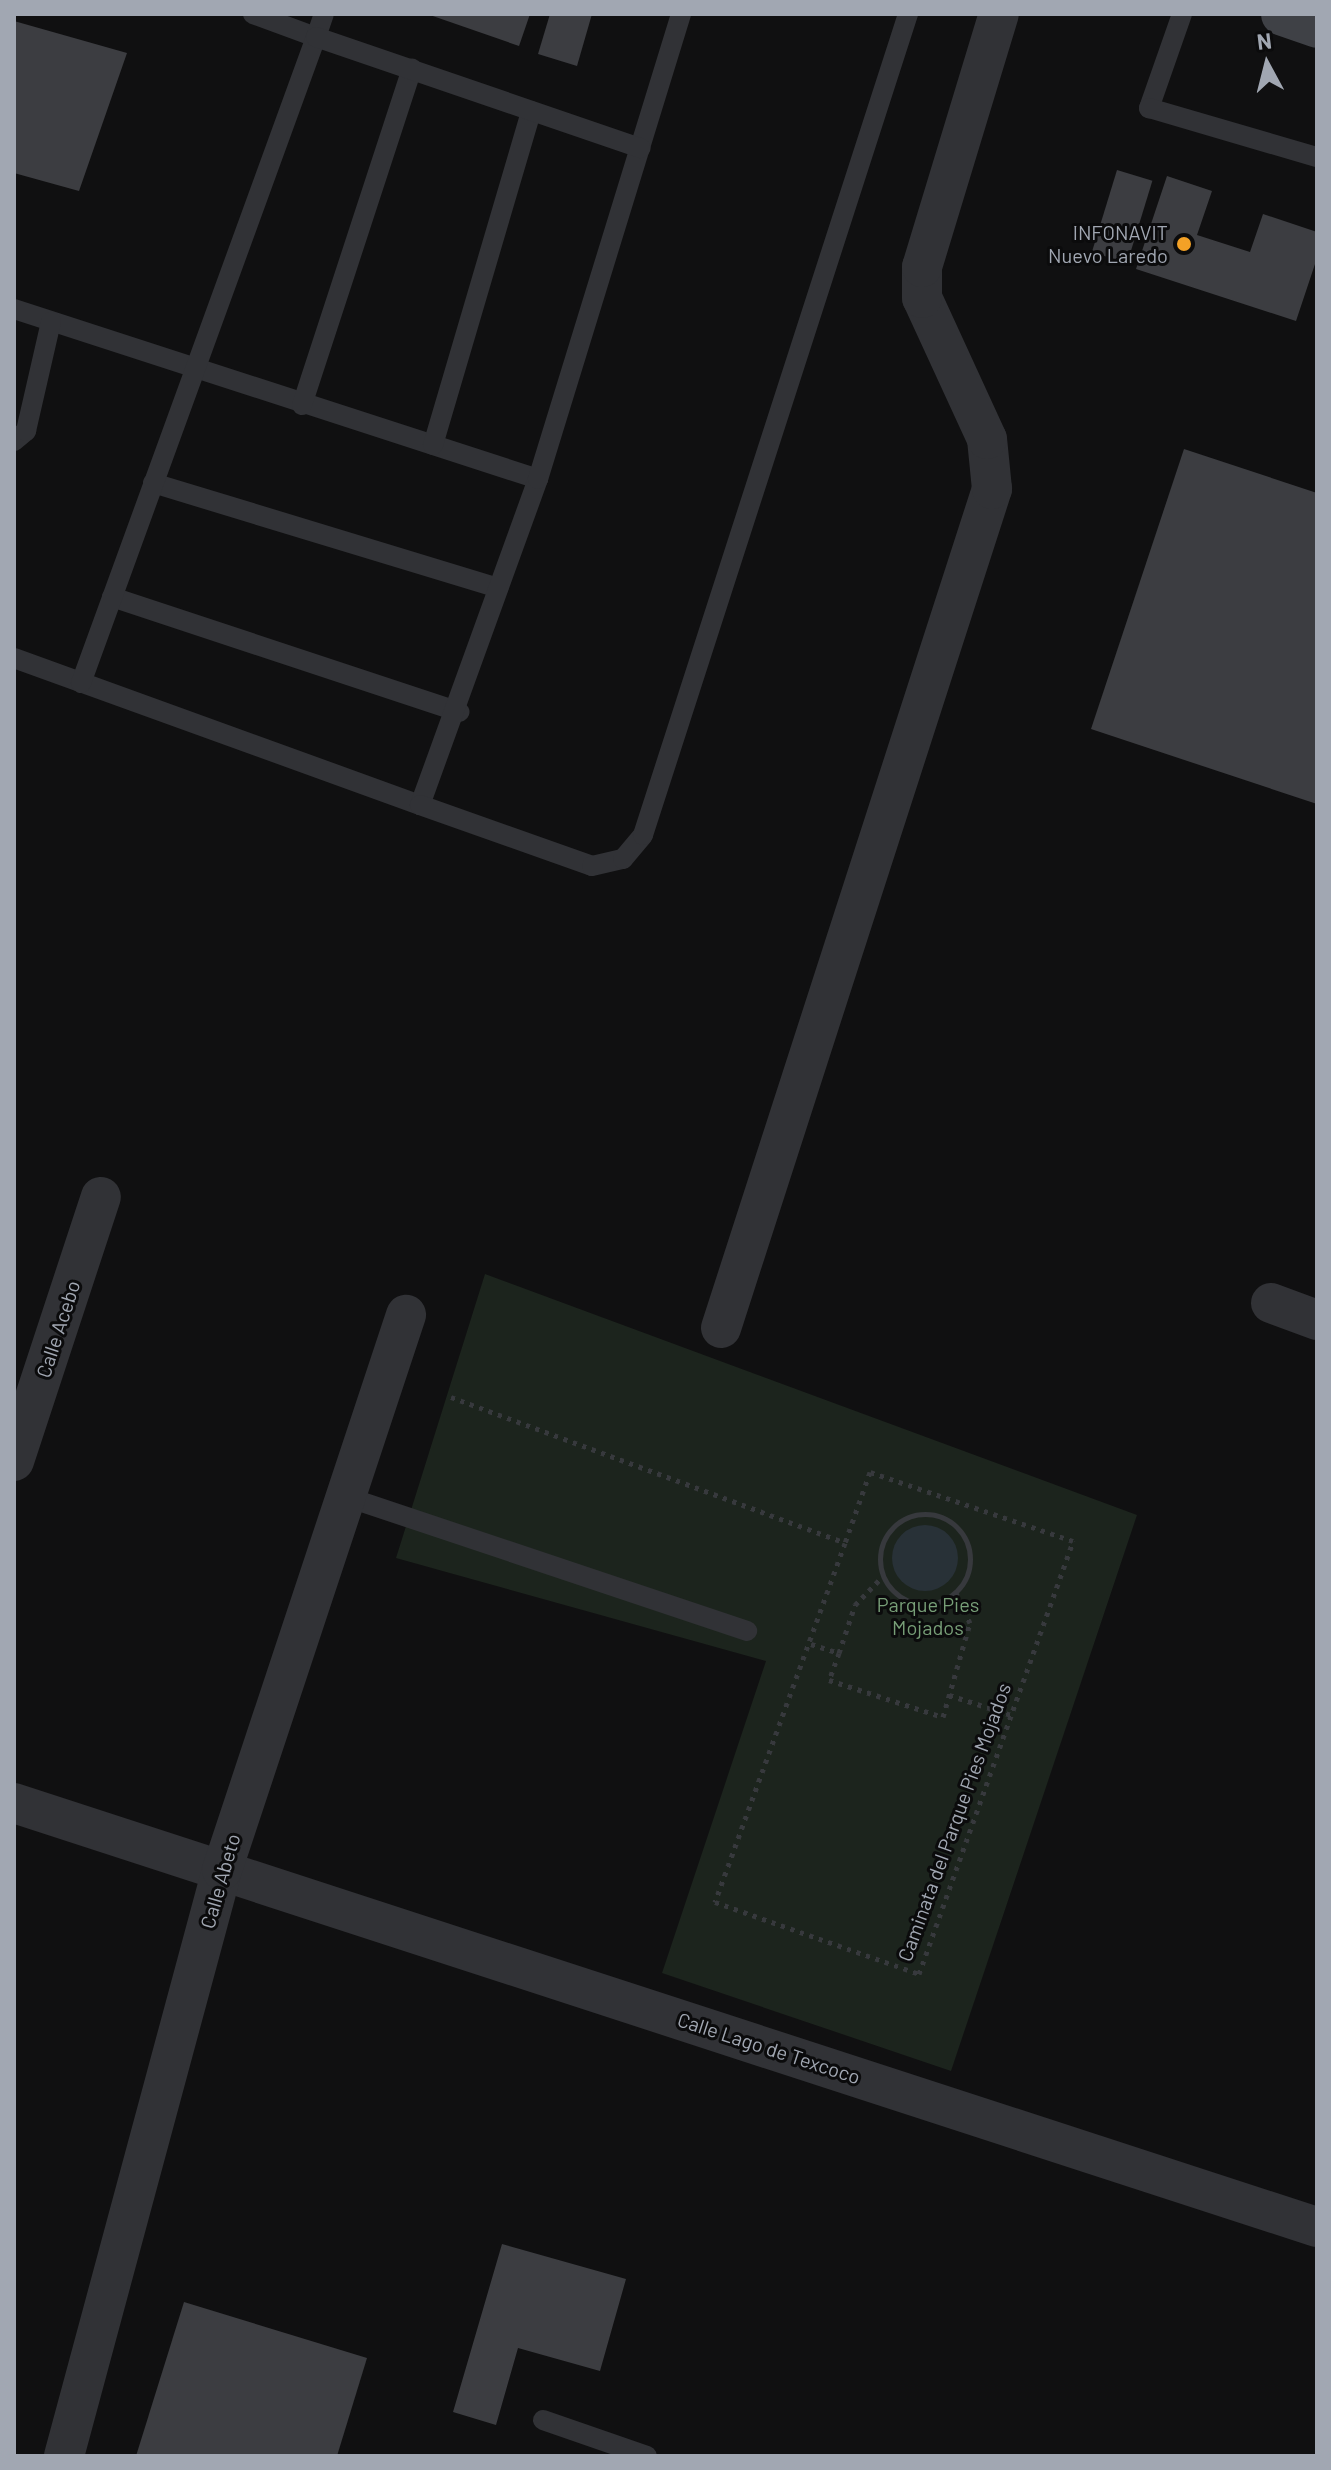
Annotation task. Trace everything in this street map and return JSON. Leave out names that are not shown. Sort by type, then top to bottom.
[{"type":"main road","points":[[1283,14],[1317,26]]},
{"type":"street","points":[[721,1328],[992,489],[987,439],[922,298],[922,267],[999,14]]},
{"type":"street","name":"Calle Acebo","points":[[14,1461],[101,1197]]},
{"type":"street","points":[[1271,1303],[1317,1320]]},
{"type":"street","name":"Calle Abeto","points":[[64,2456],[222,1870],[406,1315]]},
{"type":"street","name":"Calle Lago de Texcoco","points":[[14,1803],[1317,2227]]},
{"type":"lane","points":[[253,14],[641,148]]},
{"type":"lane","points":[[81,683],[324,14]]},
{"type":"lane","points":[[420,805],[459,712],[498,588],[538,479],[681,14]]},
{"type":"lane","points":[[14,658],[592,866],[623,859],[643,835],[908,14]]},
{"type":"lane","points":[[1182,14],[1149,108],[1317,157]]},
{"type":"lane","points":[[302,405],[412,69]]},
{"type":"lane","points":[[433,445],[531,111]]},
{"type":"lane","points":[[14,309],[194,371],[538,479]]},
{"type":"lane","points":[[14,441],[26,431],[51,322]]},
{"type":"lane","points":[[153,483],[498,588]]},
{"type":"lane","points":[[112,597],[459,712]]},
{"type":"lane","points":[[347,1497],[747,1631]]},
{"type":"lane","points":[[543,2420],[647,2456]]},
{"type":"path","points":[[451,1397],[845,1543]]},
{"type":"path","name":"Caminata del Parque Pies Mojados","points":[[870,1472],[1073,1541],[919,1974],[715,1902],[811,1644],[870,1472]]},
{"type":"path","points":[[883,1576],[915,1603],[956,1593],[970,1567],[965,1538],[928,1514],[889,1533],[883,1576],[855,1605],[829,1680],[943,1717],[970,1623],[956,1593]]},
{"type":"path","points":[[811,1644],[839,1653]]},
{"type":"path","points":[[949,1695],[1011,1715]]},
{"type":"green space","name":"Parque Pies Mojados","points":[[485,1274],[1137,1515],[951,2071],[662,1973],[766,1661],[396,1558]]},
{"type":"shaded area","points":[[925,1525],[938,1527],[953,1540],[958,1558],[956,1571],[943,1586],[925,1591],[912,1589],[897,1576],[892,1558],[894,1545],[907,1530]]},
{"type":"building","points":[[427,14],[530,14],[519,46]]},
{"type":"building","points":[[550,14],[592,14],[577,66],[538,54]]},
{"type":"building","points":[[14,21],[127,53],[79,191],[14,173]]},
{"type":"building","points":[[1117,170],[1152,181],[1127,263],[1092,252]]},
{"type":"building","name":"INFONAVIT Nuevo Laredo","points":[[1167,176],[1212,191],[1197,235],[1250,252],[1263,214],[1317,232],[1317,258],[1296,321],[1136,269]]},
{"type":"building","points":[[1184,449],[1317,493],[1317,804],[1091,729]]},
{"type":"building","points":[[502,2244],[626,2279],[600,2371],[518,2348],[496,2425],[453,2412]]},
{"type":"building","points":[[184,2302],[367,2358],[337,2456],[136,2456]]},
{"type":"place","name":"INFONAVIT Nuevo Laredo","points":[[1184,244]]}]
